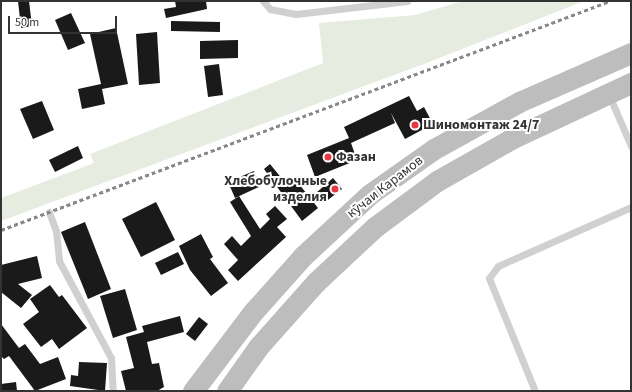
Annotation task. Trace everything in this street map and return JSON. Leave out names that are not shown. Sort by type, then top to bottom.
[{"type":"main road","name":"кӯчаи Карамов","points":[[193,391],[253,312],[303,256],[370,194],[434,149],[519,102],[631,53]]},
{"type":"main road","name":"кӯчаи Карамов","points":[[227,391],[259,346],[316,282],[375,227],[437,181],[513,138],[631,83]]},
{"type":"lane","points":[[263,1],[270,9],[296,14],[407,1]]},
{"type":"lane","points":[[608,93],[631,146]]},
{"type":"lane","points":[[535,391],[489,278],[498,266],[631,206]]},
{"type":"lane","points":[[49,212],[56,232],[59,261],[111,358],[114,374],[113,391]]},
{"type":"shaded area","points":[[463,1],[584,1],[424,64],[1,221],[1,198],[94,163],[90,154],[323,63],[319,23],[415,15]]},
{"type":"building","points":[[18,1],[29,1],[32,26],[21,28]]},
{"type":"building","points":[[175,1],[206,1],[207,9],[166,18],[164,9],[176,7]]},
{"type":"building","points":[[71,13],[85,43],[68,50],[55,20]]},
{"type":"building","points":[[171,21],[220,22],[220,32],[171,31]]},
{"type":"building","points":[[116,28],[128,84],[102,89],[105,104],[82,109],[78,89],[101,84],[90,34]]},
{"type":"building","points":[[157,32],[160,83],[139,85],[136,34]]},
{"type":"building","points":[[238,40],[238,58],[200,59],[200,41]]},
{"type":"building","points":[[219,64],[223,95],[208,97],[204,66]]},
{"type":"building","points":[[409,96],[417,111],[424,107],[433,124],[405,139],[391,113],[395,123],[351,143],[357,160],[315,177],[307,155],[349,138],[344,127]]},
{"type":"building","points":[[42,101],[54,130],[33,139],[20,109]]},
{"type":"building","points":[[78,146],[83,158],[55,172],[49,160]]},
{"type":"building","points":[[270,164],[287,185],[295,179],[318,208],[302,221],[264,169]]},
{"type":"building","points":[[254,171],[261,186],[235,198],[228,182]]},
{"type":"building","points":[[333,178],[342,189],[324,203],[316,193]]},
{"type":"building","points":[[239,196],[260,229],[270,219],[266,214],[275,206],[287,219],[277,227],[286,237],[238,281],[228,270],[238,260],[224,244],[232,236],[241,246],[251,236],[230,202]]},
{"type":"building","points":[[156,202],[175,240],[141,257],[122,219]]},
{"type":"building","points":[[85,222],[111,289],[88,299],[61,232]]},
{"type":"building","points":[[201,234],[213,257],[210,259],[228,283],[211,296],[190,270],[179,246]]},
{"type":"building","points":[[178,252],[184,264],[161,275],[155,263]]},
{"type":"building","points":[[37,256],[42,278],[18,284],[32,295],[21,308],[1,292],[1,265]]},
{"type":"building","points":[[50,285],[59,297],[62,295],[87,328],[59,349],[52,339],[41,347],[23,324],[39,312],[30,299]]},
{"type":"building","points":[[125,289],[137,330],[113,338],[100,296]]},
{"type":"building","points":[[180,316],[184,332],[147,342],[152,364],[159,363],[164,387],[157,391],[126,391],[121,371],[134,368],[126,337],[144,332],[142,326]]},
{"type":"building","points":[[199,317],[208,324],[195,341],[186,334]]},
{"type":"building","points":[[1,324],[19,348],[25,344],[40,364],[58,357],[66,379],[35,391],[9,356],[4,359],[1,356]]},
{"type":"building","points":[[79,362],[107,363],[105,391],[70,386],[71,375],[78,376]]},
{"type":"building","points":[[16,382],[17,391],[1,391],[1,384]]},
{"type":"railway","points":[[1,230],[610,1]]},
{"type":"place","name":"Шиномонтаж 24/7","points":[[415,125]]},
{"type":"place","name":"Фазан","points":[[328,157]]},
{"type":"place","name":"Хлебобулочные изделия","points":[[335,189]]}]
